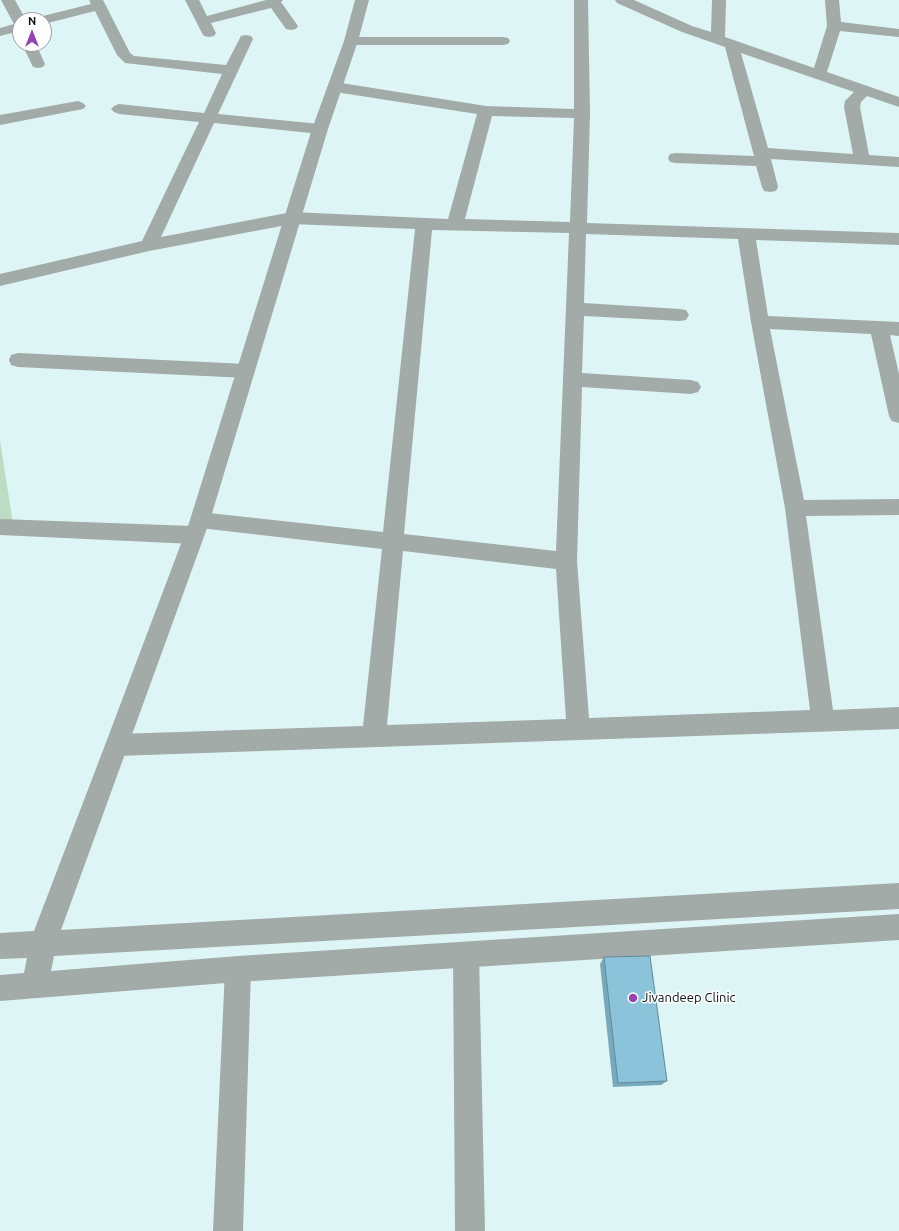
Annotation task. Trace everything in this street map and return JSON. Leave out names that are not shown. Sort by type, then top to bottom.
[{"type":"street","points":[[8,0],[14,12]]},
{"type":"street","points":[[192,0],[206,27],[275,1],[291,26]]},
{"type":"street","points":[[35,985],[43,942],[197,527],[320,129],[351,41],[362,0]]},
{"type":"street","points":[[578,728],[566,561],[582,114],[581,0]]},
{"type":"street","points":[[622,0],[687,30],[899,102]]},
{"type":"street","points":[[719,0],[725,42],[762,157],[770,187]]},
{"type":"street","points":[[818,74],[834,26],[832,0]]},
{"type":"street","points":[[52,17],[97,3],[124,55],[130,60],[230,70]]},
{"type":"street","points":[[834,26],[899,33]]},
{"type":"street","points":[[0,32],[12,29]]},
{"type":"street","points":[[149,245],[207,118],[246,39]]},
{"type":"street","points":[[351,41],[503,41]]},
{"type":"street","points":[[33,52],[38,64]]},
{"type":"street","points":[[335,87],[486,111],[582,114]]},
{"type":"street","points":[[862,160],[852,107],[853,101],[864,90]]},
{"type":"street","points":[[0,120],[78,106]]},
{"type":"street","points":[[119,109],[320,129]]},
{"type":"street","points":[[455,225],[486,111]]},
{"type":"street","points":[[676,158],[762,157],[899,162]]},
{"type":"street","points":[[0,261],[3,279],[149,245],[292,218],[424,224],[899,239]]},
{"type":"street","points":[[374,736],[424,224]]},
{"type":"street","points":[[746,234],[760,322],[795,508],[823,720]]},
{"type":"street","points":[[575,309],[680,315]]},
{"type":"street","points":[[760,322],[899,329]]},
{"type":"street","points":[[879,328],[899,416]]},
{"type":"street","points":[[18,360],[246,371]]},
{"type":"street","points":[[573,379],[691,387]]},
{"type":"street","points":[[795,508],[899,507]]},
{"type":"street","points":[[1,530],[197,527],[392,541],[566,561]]},
{"type":"street","points":[[117,745],[899,718]]},
{"type":"street","points":[[0,946],[43,942],[899,896]]},
{"type":"street","points":[[681,908],[684,941]]},
{"type":"street","points":[[0,988],[238,969],[899,928]]},
{"type":"street","points":[[466,955],[470,1231]]},
{"type":"street","points":[[228,1231],[238,969]]},
{"type":"green space","points":[[0,440],[13,524],[0,523]]},
{"type":"building","points":[[650,956],[667,1081],[618,1083],[604,957]]},
{"type":"place","name":"Jivandeep Clinic","points":[[633,998]]}]
